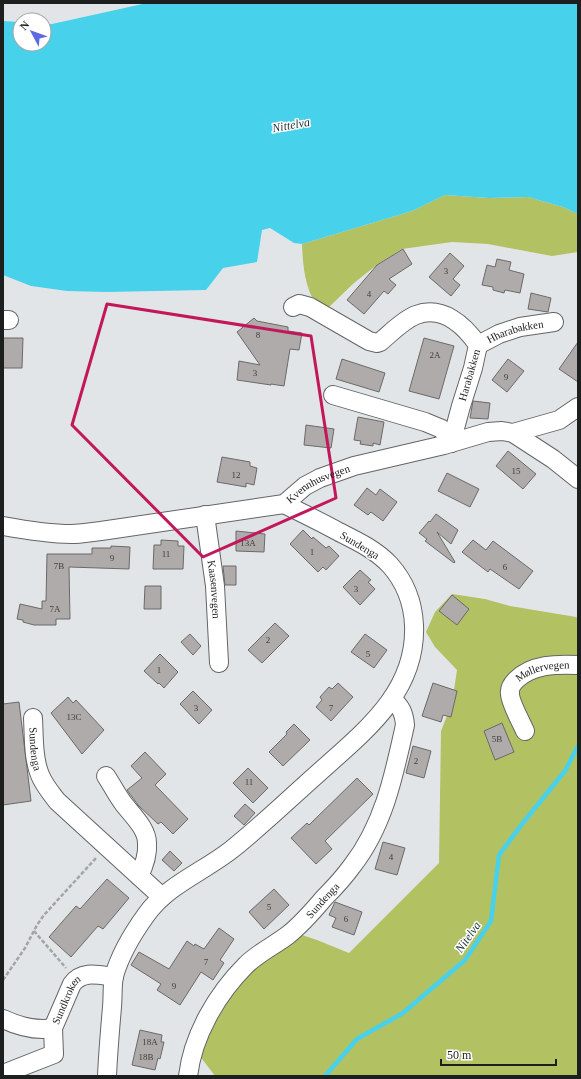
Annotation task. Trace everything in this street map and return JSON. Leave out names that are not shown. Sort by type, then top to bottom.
[{"type":"street","name":"Harabakken","points":[[294,308],[299,304],[310,307],[369,341],[377,343],[415,316],[432,313],[440,314],[456,320],[469,332],[478,345],[473,368],[451,442]]},
{"type":"street","name":"Hharabakken","points":[[478,345],[499,334],[520,327],[554,322]]},
{"type":"street","points":[[333,395],[425,422],[442,430],[451,442]]},
{"type":"street","points":[[513,433],[559,420],[578,407]]},
{"type":"street","name":"Kvennhusvegen","points":[[3,526],[72,534],[102,531],[284,504],[305,486],[320,478],[354,466],[488,432],[502,431],[513,433],[553,459],[578,479]]},
{"type":"street","name":"Sundenga","points":[[107,1076],[114,977],[121,958],[147,913],[162,897],[180,883],[230,851],[258,828],[365,730],[392,699],[401,684],[413,650],[413,614],[406,588],[390,565],[369,548],[284,504]]},
{"type":"street","name":"Kaasenvegen","points":[[205,515],[214,586],[219,664]]},
{"type":"street","name":"Møllervegen","points":[[525,731],[510,696],[510,689],[514,682],[528,671],[541,667],[553,665],[578,665]]},
{"type":"street","name":"Sundenga","points":[[188,1076],[190,1062],[203,1024],[221,994],[247,964],[289,935],[303,922],[352,867],[364,849],[385,806],[392,784],[405,725],[402,710],[392,699]]},
{"type":"street","name":"Sundenga","points":[[33,718],[36,756],[40,774],[48,790],[57,801],[162,897]]},
{"type":"street","points":[[106,776],[122,802],[141,827],[146,838],[145,862],[139,876]]},
{"type":"street","name":"Sundkroken","points":[[3,1074],[54,1054],[53,1028],[75,979],[89,974],[114,977]]},
{"type":"street","points":[[3,1019],[25,1027],[43,1030],[53,1028]]},
{"type":"path","points":[[3,980],[25,948],[44,915],[106,846]]},
{"type":"path","points":[[34,931],[75,979]]},
{"type":"highlighted area","points":[[107,304],[311,336],[336,498],[203,557],[72,425]]},
{"type":"green space","points":[[445,195],[489,198],[528,197],[563,207],[578,214],[578,252],[552,256],[488,244],[452,242],[402,249],[378,264],[354,283],[329,307],[321,312],[308,288],[303,262],[302,244],[412,211]]},
{"type":"green space","points":[[452,594],[485,599],[510,606],[578,618],[578,1076],[215,1076],[193,1047],[206,1012],[293,932],[349,953],[439,863],[441,731],[452,703],[457,670],[435,647],[426,632],[435,612]]},
{"type":"water","name":"Nittelva","points":[[147,3],[578,3],[578,214],[563,207],[528,197],[489,198],[445,195],[412,211],[302,244],[294,243],[270,228],[262,230],[257,262],[223,268],[206,290],[107,292],[67,291],[31,286],[3,275],[3,21],[12,22],[12,52],[52,52],[52,24]]},
{"type":"building","points":[[403,249],[412,264],[389,279],[396,285],[388,294],[384,291],[364,314],[347,300],[377,265]]},
{"type":"building","points":[[450,253],[464,266],[453,279],[460,285],[451,296],[429,277]]},
{"type":"building","points":[[497,259],[511,262],[509,270],[524,274],[520,293],[505,290],[504,293],[493,290],[493,287],[482,285],[487,265],[495,267]]},
{"type":"building","points":[[531,293],[551,298],[548,312],[528,309]]},
{"type":"building","points":[[254,318],[257,321],[288,327],[288,331],[302,333],[299,350],[290,349],[284,386],[237,380],[239,361],[260,365],[237,332]]},
{"type":"building","points":[[3,338],[23,338],[22,368],[3,368]]},
{"type":"building","points":[[424,338],[454,346],[439,399],[409,391]]},
{"type":"building","points":[[578,342],[578,382],[559,369]]},
{"type":"building","points":[[342,359],[385,373],[379,392],[336,379]]},
{"type":"building","points":[[508,359],[524,371],[507,392],[492,380]]},
{"type":"building","points":[[473,401],[490,403],[488,419],[470,418]]},
{"type":"building","points":[[358,417],[384,422],[380,445],[373,443],[373,446],[360,444],[361,441],[354,440]]},
{"type":"building","points":[[306,425],[334,429],[331,448],[304,445]]},
{"type":"building","points":[[508,451],[536,474],[523,489],[496,466]]},
{"type":"building","points":[[222,457],[250,462],[250,466],[257,468],[254,485],[246,483],[246,487],[217,482]]},
{"type":"building","points":[[447,473],[479,489],[470,507],[438,491]]},
{"type":"building","points":[[367,488],[376,495],[380,489],[397,502],[383,521],[371,512],[368,515],[354,505]]},
{"type":"building","points":[[436,514],[458,530],[451,544],[437,532],[455,562],[454,563],[425,541],[427,539],[419,533]]},
{"type":"building","points":[[303,530],[312,539],[313,537],[326,548],[329,546],[339,556],[326,570],[323,567],[318,572],[290,544]]},
{"type":"building","points":[[236,531],[265,534],[264,552],[236,551]]},
{"type":"building","points":[[161,540],[178,541],[178,546],[184,546],[183,569],[153,569],[154,545],[161,545]]},
{"type":"building","points":[[473,540],[486,550],[493,541],[533,571],[519,589],[490,569],[488,572],[462,552]]},
{"type":"building","points":[[111,546],[130,547],[129,569],[69,567],[70,619],[56,619],[56,625],[34,625],[17,619],[20,604],[42,609],[42,601],[46,601],[47,554],[92,554],[92,548],[111,548]]},
{"type":"building","points":[[223,566],[236,566],[236,585],[225,585]]},
{"type":"building","points":[[360,570],[371,580],[368,582],[375,589],[360,605],[343,587]]},
{"type":"building","points":[[145,586],[161,586],[161,609],[144,609]]},
{"type":"building","points":[[452,595],[469,609],[457,625],[439,611]]},
{"type":"building","points":[[275,623],[289,636],[262,663],[248,650]]},
{"type":"building","points":[[190,634],[201,646],[193,655],[181,642]]},
{"type":"building","points":[[365,634],[387,650],[374,668],[351,652]]},
{"type":"building","points":[[160,654],[178,672],[164,688],[144,671]]},
{"type":"building","points":[[338,683],[353,697],[331,721],[316,707],[322,700],[320,697],[329,687],[332,689]]},
{"type":"building","points":[[433,683],[457,691],[451,717],[443,715],[441,722],[422,716]]},
{"type":"building","points":[[193,691],[212,710],[199,724],[180,704]]},
{"type":"building","points":[[68,697],[73,703],[76,700],[104,730],[82,754],[51,713]]},
{"type":"building","points":[[19,702],[31,801],[3,805],[3,704]]},
{"type":"building","points":[[502,723],[514,752],[495,760],[484,731]]},
{"type":"building","points":[[294,724],[310,740],[283,766],[269,752],[287,734],[286,732]]},
{"type":"building","points":[[413,746],[431,751],[424,778],[406,773]]},
{"type":"building","points":[[145,752],[166,774],[155,785],[188,819],[173,834],[161,822],[158,824],[138,805],[127,790],[142,778],[131,766]]},
{"type":"building","points":[[248,768],[268,788],[253,803],[233,783]]},
{"type":"building","points":[[357,778],[373,794],[325,841],[332,849],[316,864],[291,838],[307,823],[309,825]]},
{"type":"building","points":[[245,804],[255,813],[244,825],[234,816]]},
{"type":"building","points":[[383,842],[405,848],[397,875],[375,869]]},
{"type":"building","points":[[170,851],[182,863],[174,871],[162,860]]},
{"type":"building","points":[[107,879],[129,898],[103,929],[98,926],[71,957],[49,937],[76,906],[80,909]]},
{"type":"building","points":[[274,889],[289,905],[264,929],[249,912]]},
{"type":"building","points":[[335,902],[362,912],[354,935],[332,927],[336,918],[329,915]]},
{"type":"building","points":[[219,928],[234,939],[220,960],[224,963],[213,980],[201,972],[180,1005],[157,990],[161,984],[131,965],[139,952],[169,969],[187,941],[194,946],[195,944],[204,949]]},
{"type":"building","points":[[140,1030],[162,1035],[161,1042],[164,1042],[160,1059],[158,1058],[155,1070],[132,1065]]},
{"type":"waterway","name":"Nitelva","points":[[325,1076],[357,1039],[403,1013],[465,960],[491,921],[499,855],[565,771],[578,746]]}]
